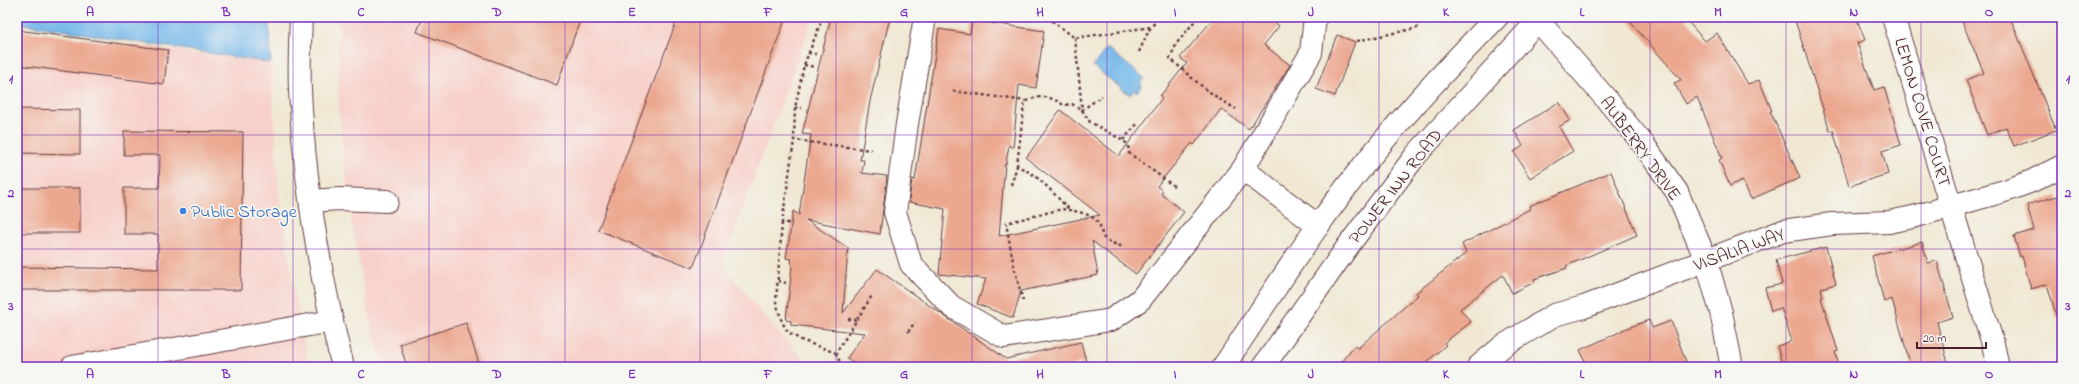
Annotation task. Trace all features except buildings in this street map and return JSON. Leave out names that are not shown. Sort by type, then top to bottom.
[{"type":"street","points":[[301,17],[300,90],[311,201],[332,321],[343,367]]},
{"type":"street","points":[[925,17],[907,124],[895,212],[911,264],[951,306],[1004,337],[1111,320],[1140,300],[1243,169],[1311,53],[1315,17]]},
{"type":"street","name":"POWER INN ROAD","points":[[1223,367],[1318,226],[1394,129],[1497,17]]},
{"type":"street","name":"LEMON COVE COURT","points":[[1893,17],[1952,206],[1993,344],[1998,367]]},
{"type":"street","name":"POWER INN ROAD","points":[[1263,367],[1348,246],[1416,155],[1507,56],[1538,18]]},
{"type":"street","name":"AUBERRY DRIVE","points":[[1538,18],[1644,145],[1677,192],[1706,260],[1721,312],[1732,367]]},
{"type":"street","name":"VISALIA WAY","points":[[1478,367],[1503,346],[1554,315],[1584,307],[1783,231],[1832,224],[1889,222],[2008,190],[2032,181],[2062,166]]},
{"type":"street","points":[[1243,169],[1318,226]]},
{"type":"street","points":[[311,201],[339,199],[387,201]]},
{"type":"street","points":[[72,367],[332,321]]},
{"type":"path","points":[[823,17],[804,65],[795,108],[794,140],[782,223],[776,302],[782,322],[788,332],[801,340],[836,353],[842,367]]},
{"type":"path","points":[[1046,17],[1075,38],[1151,27]]},
{"type":"path","points":[[1139,52],[1151,27],[1159,17]]},
{"type":"path","points":[[1198,17],[1177,43],[1170,58],[1191,78],[1220,100],[1236,109]]},
{"type":"path","points":[[1357,41],[1417,28],[1419,17]]},
{"type":"path","points":[[1075,38],[1082,110]]},
{"type":"path","points":[[808,53],[816,54]]},
{"type":"path","points":[[804,65],[815,68]]},
{"type":"path","points":[[953,91],[1026,101],[1043,97],[1058,100],[1064,105],[1072,104],[1082,110],[1090,122],[1123,140],[1128,145],[1129,153],[1175,187]]},
{"type":"path","points":[[1082,110],[1102,96]]},
{"type":"path","points":[[1011,185],[1018,166],[1024,104],[1026,101]]},
{"type":"path","points":[[795,108],[802,108]]},
{"type":"path","points":[[1123,140],[1138,123]]},
{"type":"path","points":[[794,140],[871,150]]},
{"type":"path","points":[[1018,166],[1038,178],[1070,210]]},
{"type":"path","points":[[1023,301],[1014,267],[1006,223],[1062,209],[1070,210],[1087,214],[1097,221],[1101,228],[1102,235],[1106,240],[1123,247]]},
{"type":"path","points":[[782,223],[789,223]]},
{"type":"path","points":[[780,249],[784,251]]},
{"type":"path","points":[[778,282],[786,283]]},
{"type":"path","points":[[836,353],[873,294]]},
{"type":"path","points":[[848,319],[856,320]]},
{"type":"path","points":[[908,332],[915,322]]},
{"type":"shaded area","points":[[338,17],[813,17],[723,262],[729,273],[774,328],[811,367],[383,367],[371,326],[352,225],[339,114]]},
{"type":"shaded area","points":[[17,31],[271,63],[278,186],[294,291],[309,367],[17,367]]},
{"type":"water","points":[[17,17],[269,17],[271,63],[17,23]]},
{"type":"water","points":[[1107,48],[1144,78],[1140,83],[1142,85],[1137,92],[1134,90],[1130,95],[1093,66]]},
{"type":"place","name":"Public Storage","points":[[183,211]]}]
